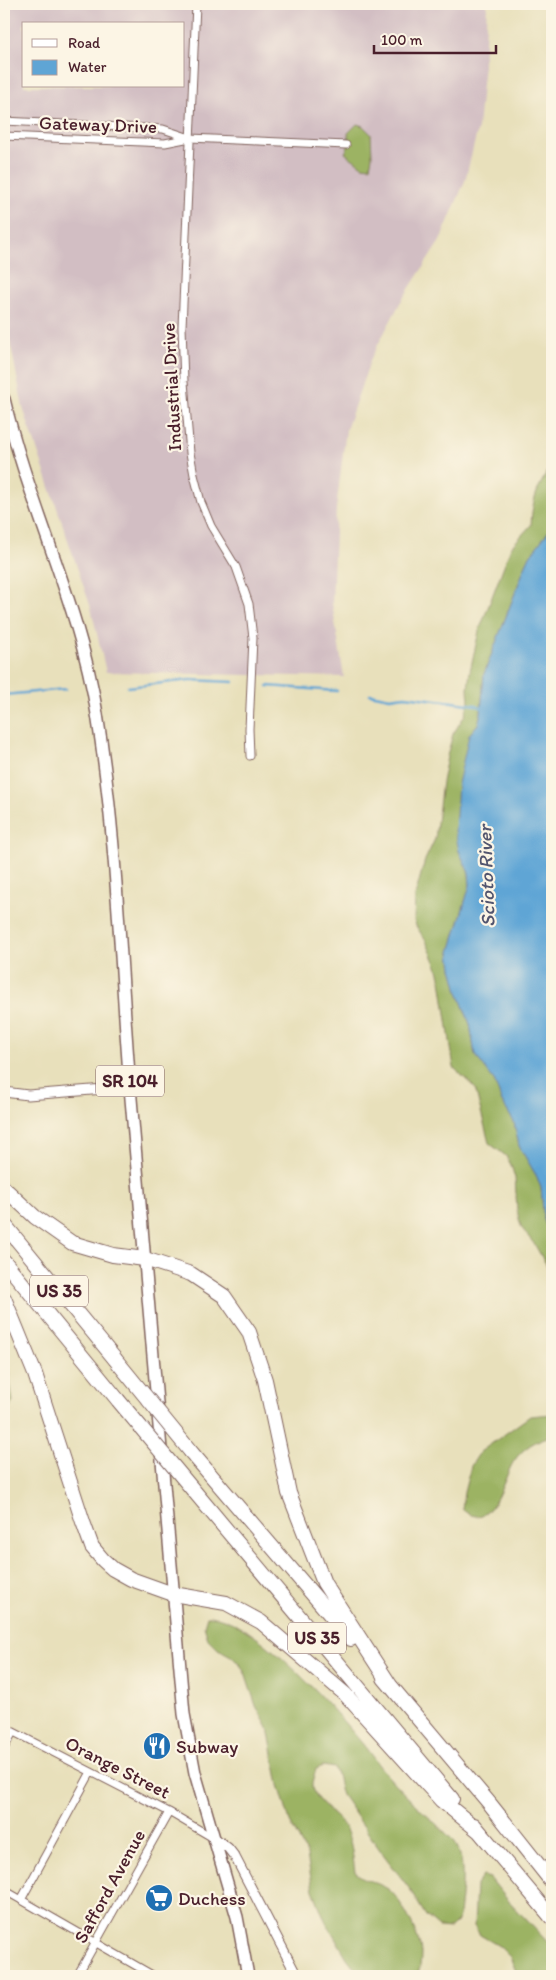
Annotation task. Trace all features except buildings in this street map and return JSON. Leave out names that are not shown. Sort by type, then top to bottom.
[{"type":"highway","points":[[4,1188],[35,1217],[72,1243],[113,1255],[146,1259],[191,1274],[224,1296],[249,1332],[264,1380],[289,1493],[324,1583],[390,1685]]},
{"type":"highway","name":"US 35","points":[[4,1224],[192,1452],[490,1804],[552,1882]]},
{"type":"highway","name":"US 35","points":[[4,1261],[552,1918]]},
{"type":"highway","points":[[4,1298],[35,1374],[72,1492],[92,1547],[114,1569],[131,1579],[173,1594],[226,1603],[261,1622],[345,1694],[441,1800],[479,1831]]},
{"type":"main road","name":"SR 104","points":[[4,399],[29,481],[74,612],[97,711],[110,815],[130,1087],[173,1594],[188,1742],[194,1772],[216,1839],[237,1917],[248,1976]]},
{"type":"street","name":"Industrial Drive","points":[[196,4],[182,354],[189,439],[194,475],[201,502],[211,526],[236,567],[249,604],[253,638],[249,729],[250,756]]},
{"type":"street","name":"Gateway Drive","points":[[4,121],[163,130],[190,138]]},
{"type":"street","name":"Gateway Drive","points":[[4,136],[165,143],[190,138],[346,145]]},
{"type":"street","points":[[4,1092],[28,1095],[130,1087]]},
{"type":"street","name":"Orange Street","points":[[4,1727],[169,1812],[216,1839]]},
{"type":"street","points":[[4,1748],[13,1732]]},
{"type":"street","points":[[21,1900],[91,1772]]},
{"type":"street","name":"Safford Avenue","points":[[77,1976],[169,1812]]},
{"type":"street","points":[[216,1839],[235,1856],[297,1976]]},
{"type":"street","points":[[4,1890],[154,1976]]},
{"type":"shaded area","points":[[4,4],[487,4],[478,128],[465,181],[440,241],[400,303],[371,358],[346,430],[336,509],[332,603],[344,677],[106,672],[91,608],[23,408],[4,310]]},
{"type":"green space","points":[[357,124],[363,126],[371,134],[372,157],[370,167],[362,166],[345,153],[349,144],[348,133]]},
{"type":"green space","points":[[552,464],[552,501],[548,510],[550,525],[548,532],[530,556],[525,567],[484,674],[481,713],[478,724],[469,735],[459,851],[469,873],[470,885],[450,952],[459,995],[470,1024],[475,1055],[494,1080],[502,1102],[514,1122],[519,1146],[537,1177],[541,1188],[544,1220],[552,1242],[552,1275],[535,1245],[521,1227],[517,1210],[515,1178],[511,1165],[506,1156],[489,1143],[475,1088],[454,1068],[441,980],[437,966],[426,941],[416,926],[414,918],[415,896],[425,860],[435,839],[442,782],[448,752],[453,734],[465,715],[469,701],[470,671],[479,631],[511,547],[531,525],[537,493]]},
{"type":"green space","points":[[552,789],[552,891],[549,825]]},
{"type":"green space","points":[[4,1348],[13,1402],[7,1411],[4,1410]]},
{"type":"green space","points":[[552,1414],[552,1436],[541,1439],[518,1456],[489,1510],[481,1515],[472,1515],[462,1509],[464,1492],[471,1466],[480,1452],[530,1416]]},
{"type":"green space","points":[[207,1616],[225,1620],[245,1630],[288,1663],[343,1721],[395,1784],[455,1842],[459,1851],[462,1869],[459,1916],[451,1928],[439,1927],[426,1916],[409,1888],[342,1795],[334,1768],[323,1766],[316,1769],[312,1784],[313,1790],[320,1802],[338,1819],[346,1830],[351,1845],[355,1872],[388,1889],[399,1901],[409,1919],[418,1938],[421,1954],[421,1963],[417,1976],[361,1976],[347,1958],[325,1920],[313,1890],[307,1855],[290,1822],[279,1785],[268,1728],[256,1706],[246,1675],[241,1666],[208,1639],[204,1626]]},
{"type":"green space","points":[[483,1876],[490,1878],[552,1947],[552,1976],[518,1976],[510,1957],[499,1946],[480,1935],[474,1926],[476,1885]]},
{"type":"water","name":"Scioto River","points":[[552,521],[552,789],[550,799],[549,854],[552,891],[552,1242],[544,1220],[541,1188],[537,1177],[519,1146],[514,1122],[502,1102],[494,1080],[475,1055],[470,1024],[459,995],[450,952],[470,885],[469,873],[459,851],[455,831],[458,784],[469,735],[478,724],[481,713],[484,674],[525,567],[530,556],[548,532]]},
{"type":"waterway","points":[[128,687],[190,680],[234,682]]},
{"type":"waterway","points":[[268,686],[337,691]]},
{"type":"waterway","points":[[4,695],[66,689]]},
{"type":"waterway","points":[[370,694],[390,698],[405,696],[476,705],[485,709]]},
{"type":"place","name":"Subway","points":[[157,1746]]},
{"type":"place","name":"Duchess","points":[[159,1898]]}]
